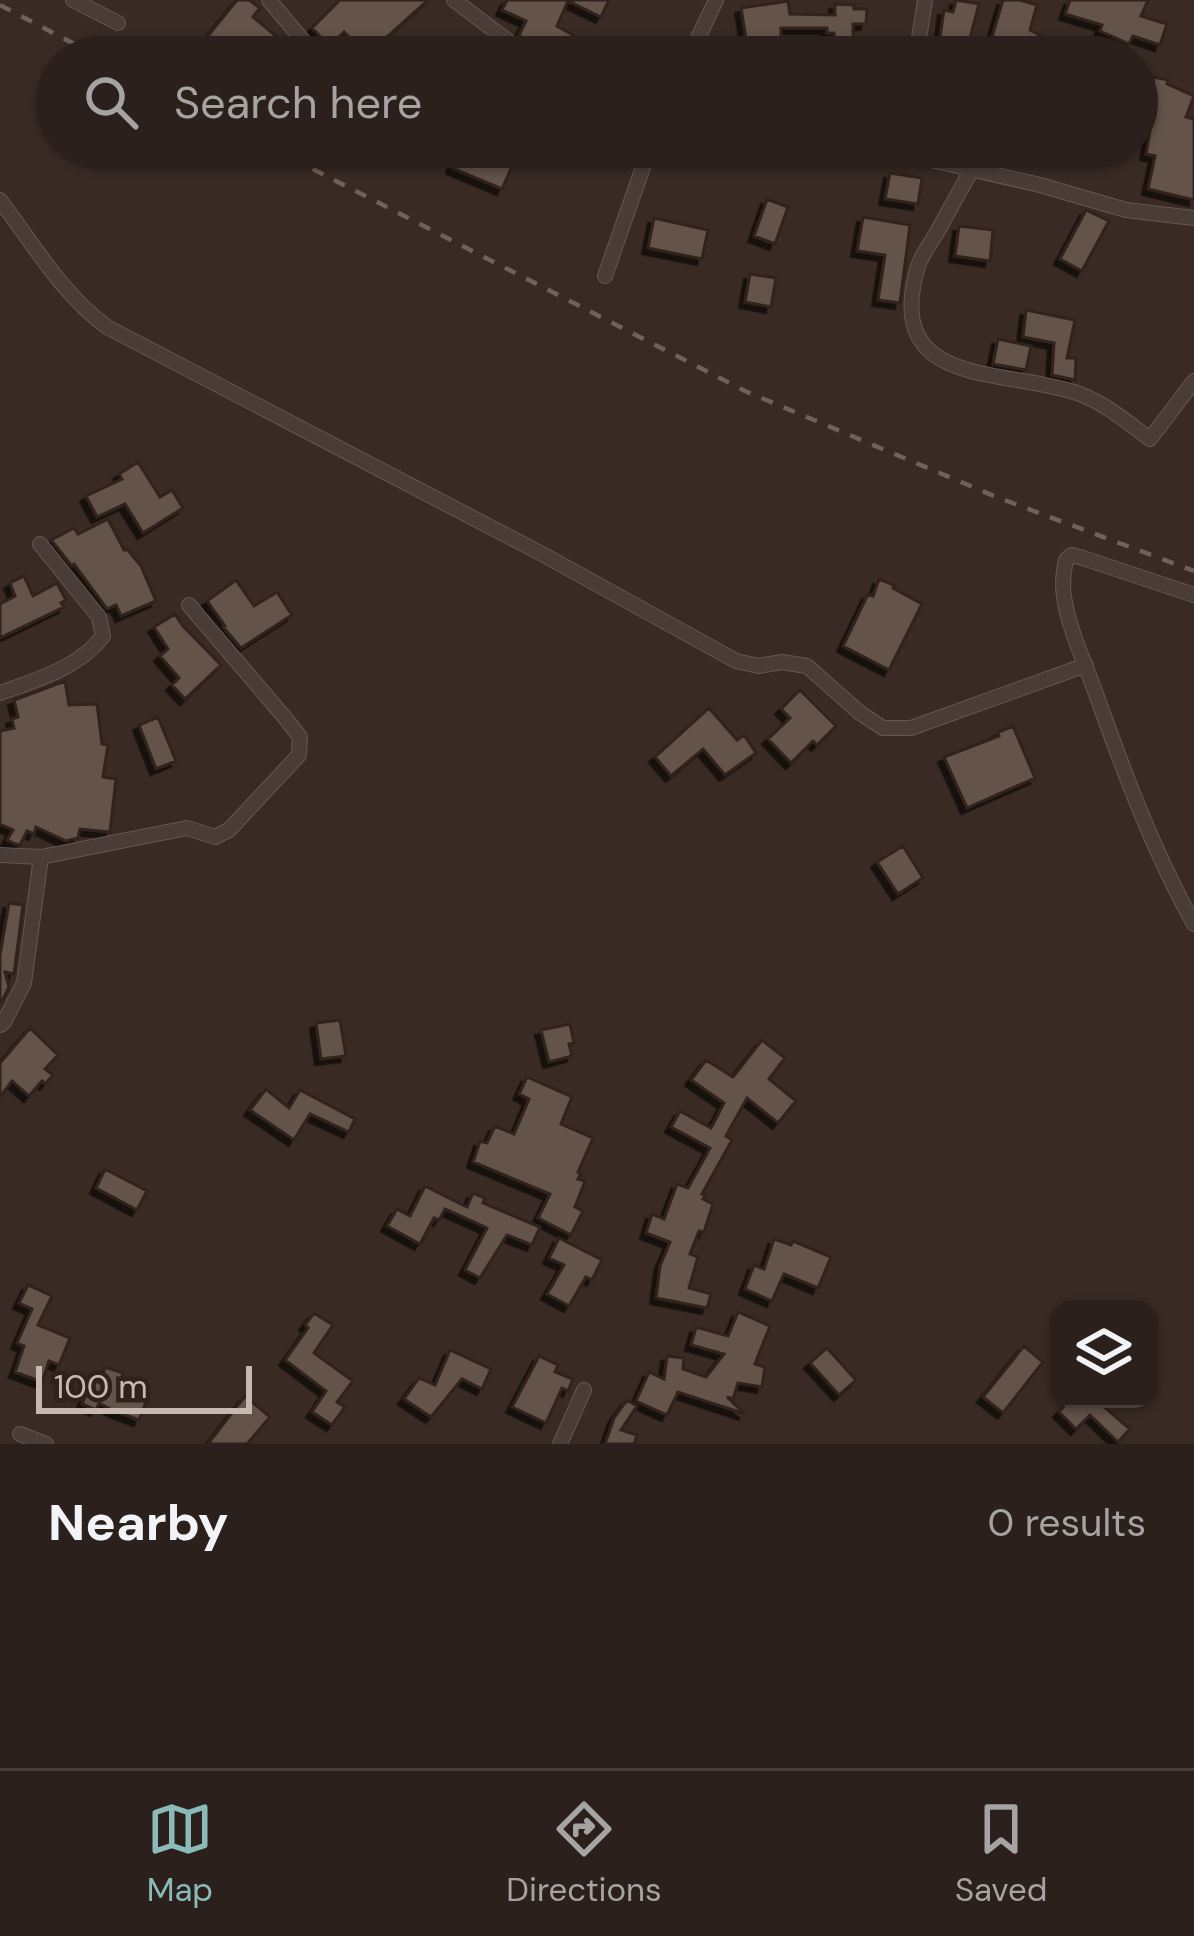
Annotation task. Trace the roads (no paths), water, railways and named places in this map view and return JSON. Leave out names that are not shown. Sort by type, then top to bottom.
[{"type":"street","points":[[73,0],[118,23]]},
{"type":"street","points":[[269,0],[299,36]]},
{"type":"street","points":[[454,0],[501,36]]},
{"type":"street","points":[[699,36],[716,0]]},
{"type":"street","points":[[919,36],[925,0]]},
{"type":"street","points":[[605,276],[643,168]]},
{"type":"street","points":[[968,168],[1126,210],[1194,218]]},
{"type":"street","points":[[972,169],[919,264],[913,321],[921,342],[938,359],[959,370],[1082,395],[1150,439],[1189,400],[1194,381]]},
{"type":"street","points":[[0,200],[53,275],[84,310],[107,327],[544,555],[736,662],[807,666],[883,728],[910,728],[1086,665]]},
{"type":"street","points":[[0,693],[56,672],[93,649],[103,636],[99,617],[40,544]]},
{"type":"street","points":[[1194,595],[1072,555],[1066,560],[1062,580],[1064,602],[1086,665],[1166,876],[1194,924]]},
{"type":"street","points":[[0,855],[41,857],[187,828],[215,838],[229,830],[299,754],[300,737],[286,718],[189,605]]},
{"type":"street","points":[[0,1025],[24,983],[41,857]]},
{"type":"street","points":[[560,1444],[584,1390]]},
{"type":"street","points":[[20,1435],[46,1444]]},
{"type":"railway","points":[[0,5],[59,36]]},
{"type":"railway","points":[[311,168],[745,391],[999,498],[1194,571]]}]
